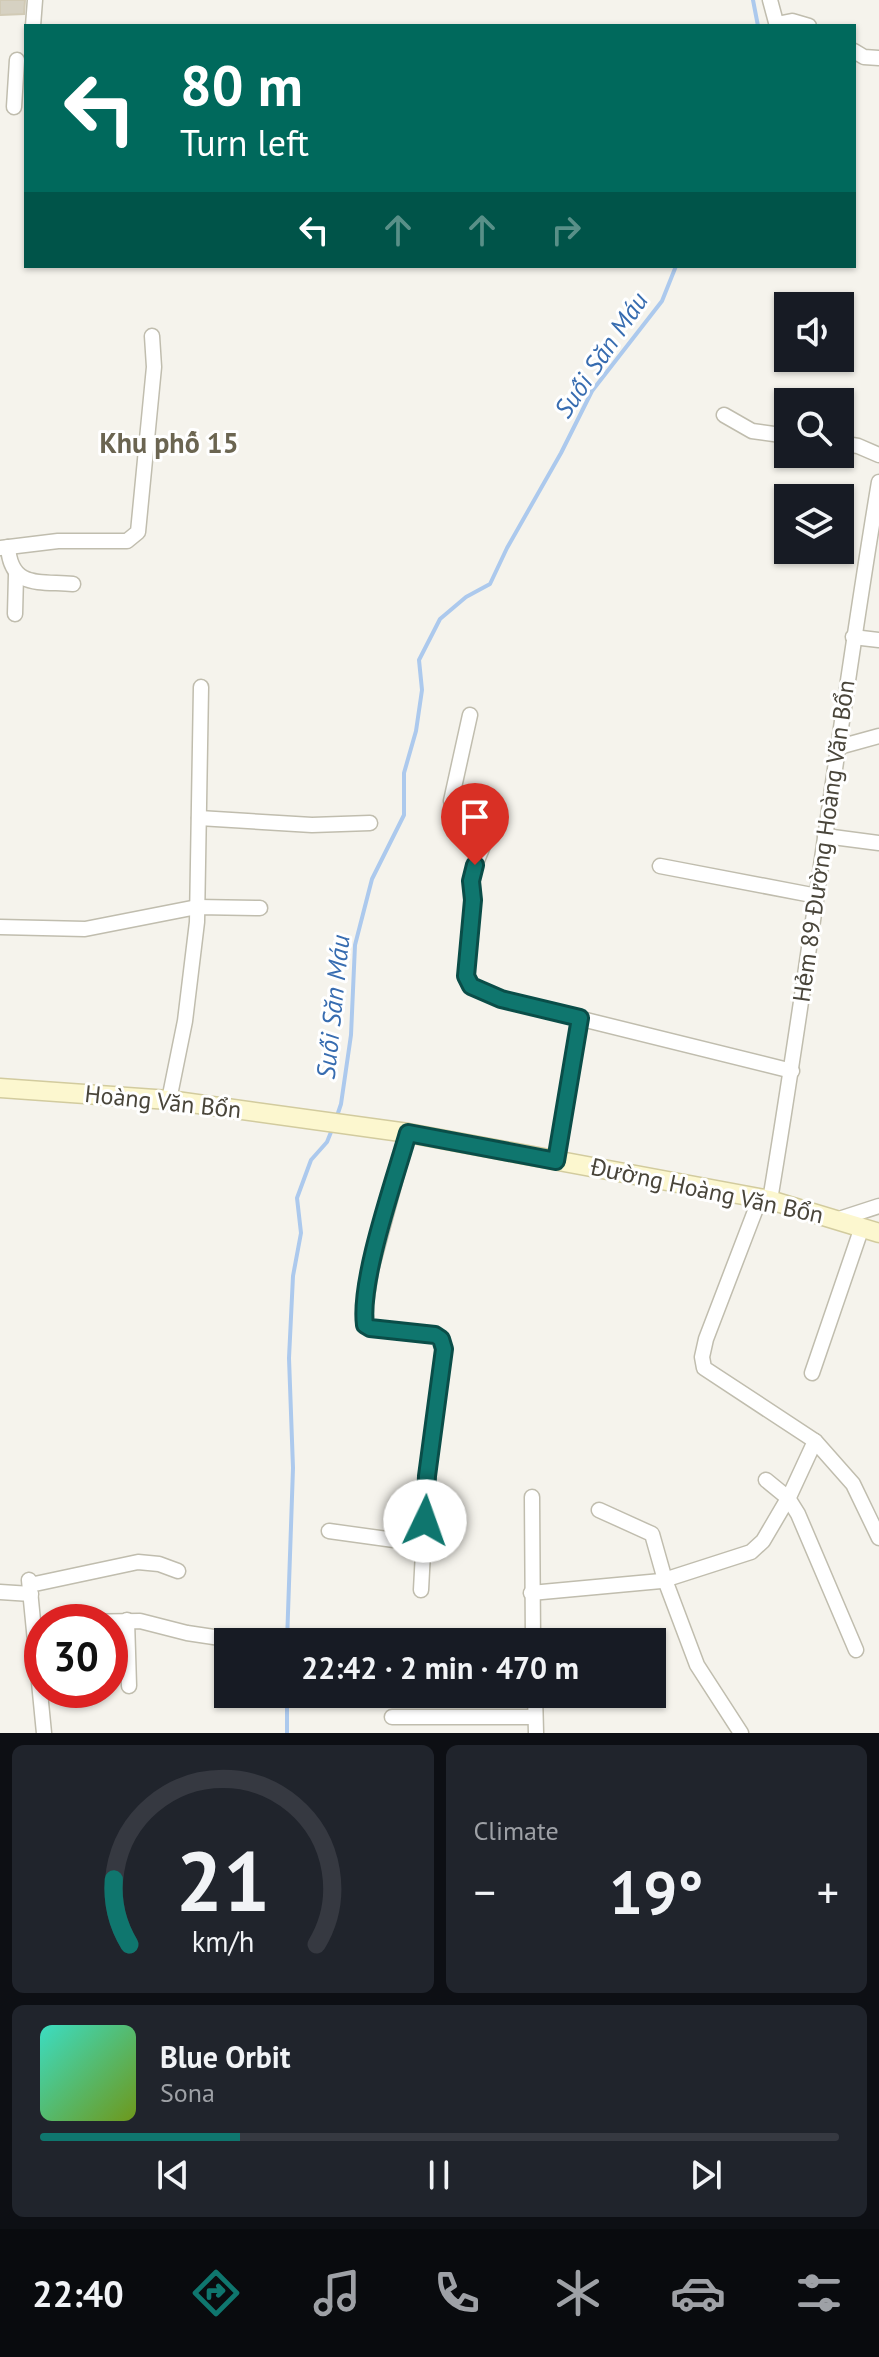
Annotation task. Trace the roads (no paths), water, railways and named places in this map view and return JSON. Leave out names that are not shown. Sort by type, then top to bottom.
[{"type":"main road","name":"Hoàng Văn Bổn","points":[[0,1088],[169,1100],[344,1123]]},
{"type":"main road","name":"Đường Hoàng Văn Bổn","points":[[344,1123],[765,1199],[870,1230]]},
{"type":"street","points":[[33,24],[35,0]]},
{"type":"street","points":[[770,0],[777,24]]},
{"type":"street","points":[[781,24],[792,21],[802,24]]},
{"type":"street","points":[[856,52],[864,57],[879,58]]},
{"type":"street","points":[[0,60],[22,60],[14,107]]},
{"type":"street","points":[[73,584],[25,580],[16,575],[4,548],[58,541],[127,541],[134,538],[138,532],[154,367],[152,336]]},
{"type":"street","points":[[724,415],[752,431],[774,434]]},
{"type":"street","points":[[854,445],[879,455]]},
{"type":"street","name":"Hẻm 89 Đường Hoàng Văn Bổn","points":[[815,1441],[704,1368],[702,1357],[706,1339],[765,1199],[792,1071],[853,637],[879,482]]},
{"type":"street","points":[[15,614],[16,575]]},
{"type":"street","points":[[853,637],[879,640]]},
{"type":"street","points":[[169,1100],[185,1021],[197,907],[201,687]]},
{"type":"street","points":[[451,801],[470,715]]},
{"type":"street","points":[[839,747],[879,736]]},
{"type":"street","points":[[199,818],[312,825],[370,823]]},
{"type":"street","points":[[494,820],[471,881],[473,900],[466,976],[471,986],[501,999],[792,1071]]},
{"type":"street","points":[[825,836],[879,843]]},
{"type":"street","points":[[660,866],[817,896]]},
{"type":"street","points":[[0,927],[85,929],[197,907],[260,908]]},
{"type":"street","points":[[556,1161],[580,1018]]},
{"type":"street","points":[[408,1133],[371,1270],[364,1316],[365,1325],[370,1328],[435,1335],[441,1339],[444,1349],[427,1476],[421,1590]]},
{"type":"street","points":[[839,1219],[879,1206]]},
{"type":"street","points":[[812,1373],[870,1230]]},
{"type":"street","points":[[531,1593],[665,1580],[751,1552],[763,1541],[788,1498],[815,1441],[853,1484],[879,1538]]},
{"type":"street","points":[[766,1480],[788,1498],[856,1650]]},
{"type":"street","points":[[532,1497],[532,1628]]},
{"type":"street","points":[[864,1506],[879,1499]]},
{"type":"street","points":[[599,1510],[652,1534],[665,1580],[697,1665],[741,1733]]},
{"type":"street","points":[[329,1531],[423,1544]]},
{"type":"street","points":[[0,1592],[138,1562],[159,1564],[178,1571]]},
{"type":"street","points":[[30,1586],[34,1604]]},
{"type":"street","points":[[128,1620],[214,1637]]},
{"type":"street","points":[[128,1653],[129,1686]]},
{"type":"street","points":[[43,1708],[44,1733]]},
{"type":"street","points":[[535,1708],[536,1733]]},
{"type":"street","points":[[392,1717],[535,1717]]},
{"type":"waterway","name":"Suối Săn Máu","points":[[753,0],[758,24]]},
{"type":"waterway","name":"Suối Săn Máu","points":[[336,1119],[351,1035],[355,945],[372,879],[404,815],[404,773],[416,731],[422,690],[419,660],[440,619],[466,597],[490,584],[592,391],[662,301],[675,268]]},
{"type":"waterway","name":"Suối Săn Máu","points":[[287,1628],[293,1468],[289,1358],[293,1276],[301,1233],[297,1198],[311,1160],[327,1142],[333,1127]]},
{"type":"waterway","name":"Suối Săn Máu","points":[[287,1708],[287,1733]]},
{"type":"district","name":"Khu phố 15","points":[[169,443]]}]
